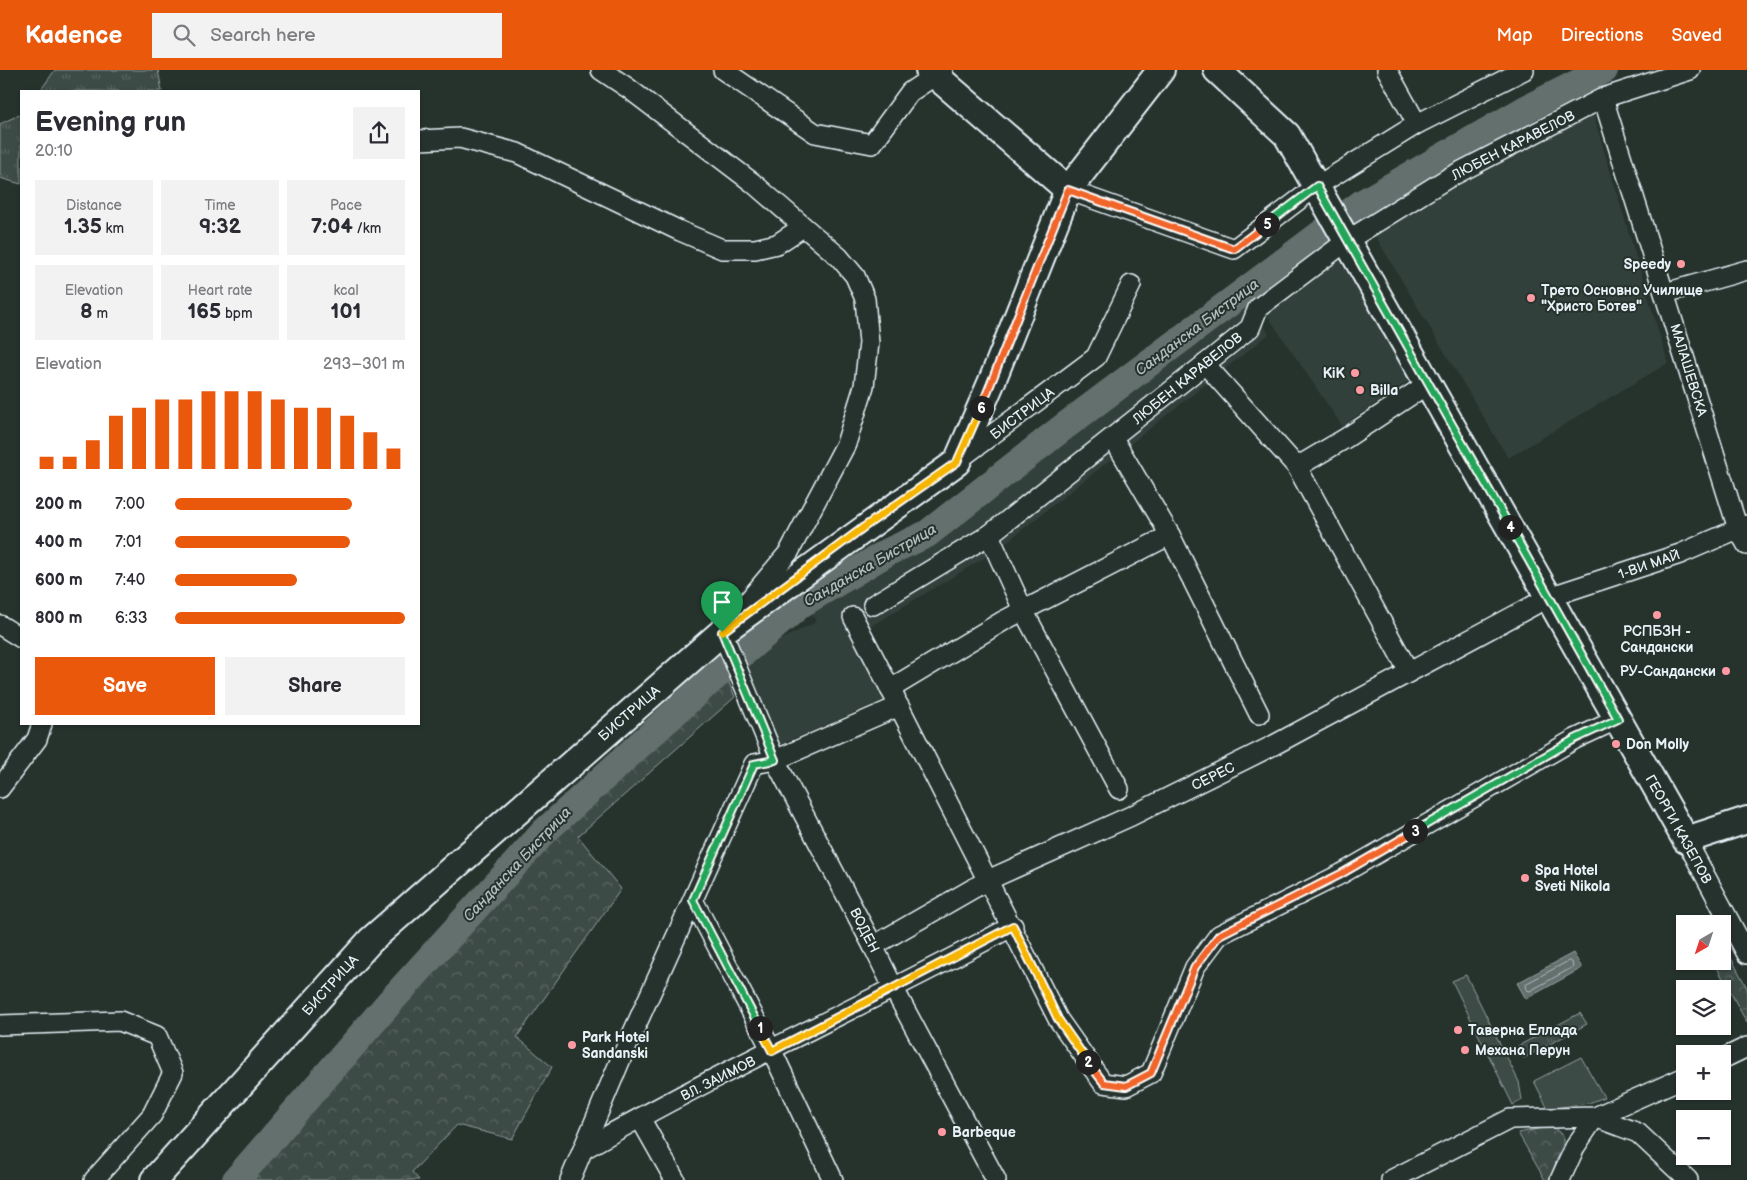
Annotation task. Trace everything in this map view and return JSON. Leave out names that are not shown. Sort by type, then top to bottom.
[{"type":"street","points":[[600,70],[628,88],[753,183],[839,257],[855,276],[865,299],[868,343],[864,386],[846,444],[789,552],[725,639]]},
{"type":"street","points":[[723,70],[788,117],[815,133],[872,144],[910,92],[935,72],[1068,190],[1234,249],[1417,124],[1524,70]]},
{"type":"street","points":[[957,462],[992,381],[1068,190],[1161,70]]},
{"type":"street","name":"ГЕОРГИ КАЗЕПОВ","points":[[1217,70],[1287,135],[1321,191],[1686,840],[1747,954]]},
{"type":"street","points":[[1387,70],[1417,124]]},
{"type":"street","name":"ЛЮБЕН КАРАВЕЛОВ","points":[[874,605],[989,535],[1250,328],[1258,308],[1348,240],[1448,178],[1603,98],[1690,70]]},
{"type":"street","name":"МАЛАШЕВСКА","points":[[1603,98],[1744,533]]},
{"type":"street","points":[[420,140],[460,138],[517,153],[680,231],[722,249],[755,249],[776,244],[803,227]]},
{"type":"street","points":[[1666,294],[1747,270]]},
{"type":"street","name":"БИСТРИЦА","points":[[154,1180],[371,940],[725,639],[864,527],[957,462],[1096,357],[1131,285]]},
{"type":"street","points":[[1205,364],[1297,467],[1409,672]]},
{"type":"street","points":[[1297,467],[1346,438],[1429,382]]},
{"type":"street","points":[[1113,438],[1170,535],[1260,714]]},
{"type":"street","name":"1-ВИ МАЙ","points":[[1549,597],[1744,533]]},
{"type":"street","points":[[989,535],[1024,612],[1119,789]]},
{"type":"street","points":[[890,689],[1004,621],[1170,535]]},
{"type":"street","name":"СЕРЕС","points":[[873,946],[988,880],[1140,812],[1274,745],[1549,597]]},
{"type":"street","points":[[853,617],[1013,926],[1058,1019],[1104,1083],[1126,1086],[1151,1073],[1195,967],[1219,935],[1341,874],[1575,739],[1618,719]]},
{"type":"street","points":[[0,625],[20,637]]},
{"type":"street","name":"ВОДЕН","points":[[725,639],[775,760],[996,1180]]},
{"type":"street","points":[[570,1180],[616,1070],[754,764],[775,760],[899,706]]},
{"type":"street","points":[[0,788],[37,739],[42,725]]},
{"type":"street","points":[[1686,840],[1747,820]]},
{"type":"street","points":[[693,900],[772,1051],[833,1180]]},
{"type":"street","name":"ВЛ. ЗАИМОВ","points":[[584,1149],[640,1118],[894,989],[1013,926]]},
{"type":"street","points":[[0,1025],[120,1021],[157,1036],[173,1072],[152,1116],[94,1180]]},
{"type":"street","points":[[1731,1054],[1747,1047]]},
{"type":"street","points":[[1560,1180],[1575,1147],[1595,1117],[1676,1081]]},
{"type":"street","points":[[1391,1180],[1510,1119],[1595,1117],[1638,1133],[1688,1180]]},
{"type":"street","points":[[640,1118],[675,1180]]},
{"type":"shaded area","name":"Трето Основно Училище \"Христо Ботев\"","points":[[1593,114],[1668,363],[1508,458],[1374,234],[1486,166]]},
{"type":"shaded area","points":[[1338,257],[1410,380],[1342,426],[1267,315]]},
{"type":"shaded area","points":[[1247,301],[1269,334],[994,552],[856,635],[888,698],[779,745],[743,659],[816,622],[808,605],[977,511]]},
{"type":"green space","points":[[55,70],[158,70],[162,90],[41,90]]},
{"type":"green space","points":[[20,114],[20,184],[0,178],[0,124]]},
{"type":"green space","points":[[726,676],[735,697],[578,836],[621,889],[517,1037],[552,1067],[512,1139],[457,1125],[412,1172],[419,1180],[252,1180],[348,1060],[566,822]]},
{"type":"green space","points":[[1731,958],[1747,988],[1747,1023],[1731,993],[1731,980],[1724,980],[1718,970],[1731,970]]},
{"type":"green space","points":[[1466,975],[1519,1082],[1522,1100],[1513,1105],[1452,981]]},
{"type":"green space","points":[[1580,1013],[1587,1024],[1524,1058],[1518,1046]]},
{"type":"green space","points":[[1581,1057],[1604,1097],[1589,1103],[1548,1109],[1534,1081]]},
{"type":"green space","points":[[1552,1126],[1563,1136],[1563,1144],[1549,1180],[1545,1180],[1518,1133]]},
{"type":"water","points":[[1573,953],[1582,968],[1526,999],[1517,983]]},
{"type":"waterway","name":"Санданска Бистрица","points":[[236,1180],[389,1003],[545,831],[705,685],[801,604],[888,552],[927,534],[1061,429],[1361,204],[1528,108],[1604,70]]},
{"type":"place","name":"Speedy","points":[[1681,264]]},
{"type":"place","name":"Трето Основно Училище \"Христо Ботев\"","points":[[1531,298]]},
{"type":"place","name":"KiK","points":[[1355,373]]},
{"type":"place","name":"Billa","points":[[1360,390]]},
{"type":"place","name":"РСПБЗН - Сандански","points":[[1657,615]]},
{"type":"place","name":"РУ-Сандански","points":[[1726,671]]},
{"type":"place","name":"Don Molly","points":[[1616,744]]},
{"type":"place","name":"Spa Hotel Sveti Nikola","points":[[1525,878]]},
{"type":"place","name":"Таверна Еллада","points":[[1458,1030]]},
{"type":"place","name":"Park Hotel Sandanski","points":[[572,1045]]},
{"type":"place","name":"Механа Перун","points":[[1465,1050]]},
{"type":"place","name":"Barbeque","points":[[942,1132]]},
{"type":"route","points":[[1317,186],[1618,719],[1575,739],[1341,874],[1219,935],[1195,967],[1151,1073],[1126,1086],[1104,1083],[1058,1019],[1013,926],[772,1051],[693,900],[754,764],[775,760],[722,632],[864,527],[957,462],[992,381],[1068,190],[1234,249],[1317,186]]}]
